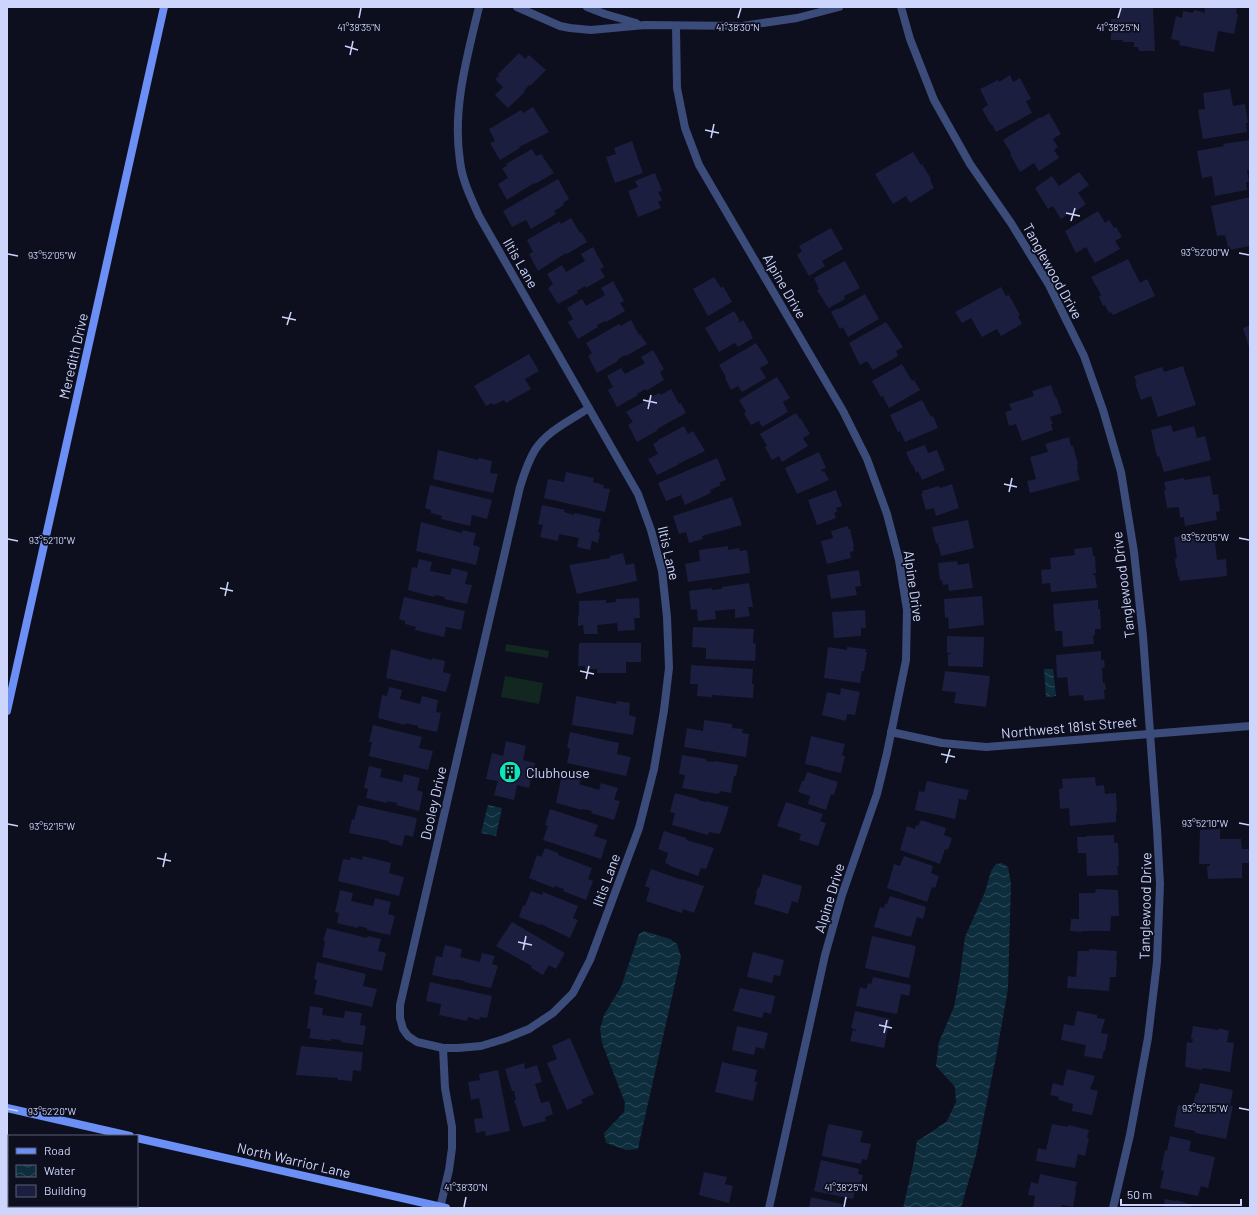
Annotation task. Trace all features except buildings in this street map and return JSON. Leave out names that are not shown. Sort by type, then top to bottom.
[{"type":"street","name":"Meredith Drive","points":[[7,711],[164,7]]},
{"type":"street","name":"Iltis Lane","points":[[443,1048],[481,1046],[529,1029],[553,1013],[573,993],[590,960],[639,828],[654,769],[664,710],[669,668],[667,617],[662,571],[651,530],[638,494],[478,216],[467,189],[460,162],[457,132],[460,97],[466,60],[479,7]]},
{"type":"street","points":[[517,7],[550,22],[570,28],[591,30],[645,25],[742,26],[797,18],[839,7]]},
{"type":"street","points":[[587,7],[619,19],[645,25]]},
{"type":"street","name":"Tanglewood Drive","points":[[901,7],[910,39],[934,100],[970,164],[1011,223],[1048,285],[1084,356],[1103,410],[1121,472],[1134,552],[1143,636],[1160,884],[1158,962],[1146,1045],[1130,1135],[1113,1208]]},
{"type":"street","name":"Alpine Drive","points":[[676,26],[677,88],[685,128],[699,165],[843,411],[867,459],[887,514],[899,560],[907,610],[906,660],[877,794],[842,895],[825,955],[768,1208]]},
{"type":"street","name":"Dooley Drive","points":[[443,1048],[418,1042],[408,1036],[403,1028],[400,1018],[400,1005],[526,466],[536,448],[548,436],[589,408]]},
{"type":"street","name":"Northwest 181st Street","points":[[891,732],[942,743],[986,747],[1250,726]]},
{"type":"street","points":[[442,1208],[452,1148],[452,1127],[445,1088],[443,1048]]},
{"type":"street","points":[[7,1108],[126,1135]]},
{"type":"street","name":"North Warrior Lane","points":[[138,1138],[442,1208]]},
{"type":"green space","points":[[506,644],[549,651],[548,658],[505,651]]},
{"type":"green space","points":[[505,676],[543,683],[539,704],[501,697]]},
{"type":"water","points":[[1044,669],[1053,669],[1056,696],[1046,697]]},
{"type":"water","points":[[488,805],[502,808],[496,836],[481,833]]},
{"type":"water","points":[[1002,863],[1008,867],[1011,884],[1008,989],[976,1155],[961,1208],[903,1208],[917,1141],[947,1121],[956,1102],[955,1087],[936,1066],[939,1042],[954,1007],[965,937],[985,892],[991,871],[996,864]]},
{"type":"water","points":[[644,931],[670,939],[677,944],[681,957],[638,1149],[626,1150],[606,1143],[604,1133],[624,1112],[625,1103],[602,1043],[600,1029],[604,1015],[621,987],[639,934]]},
{"type":"place","name":"Clubhouse","points":[[510,772]]}]
